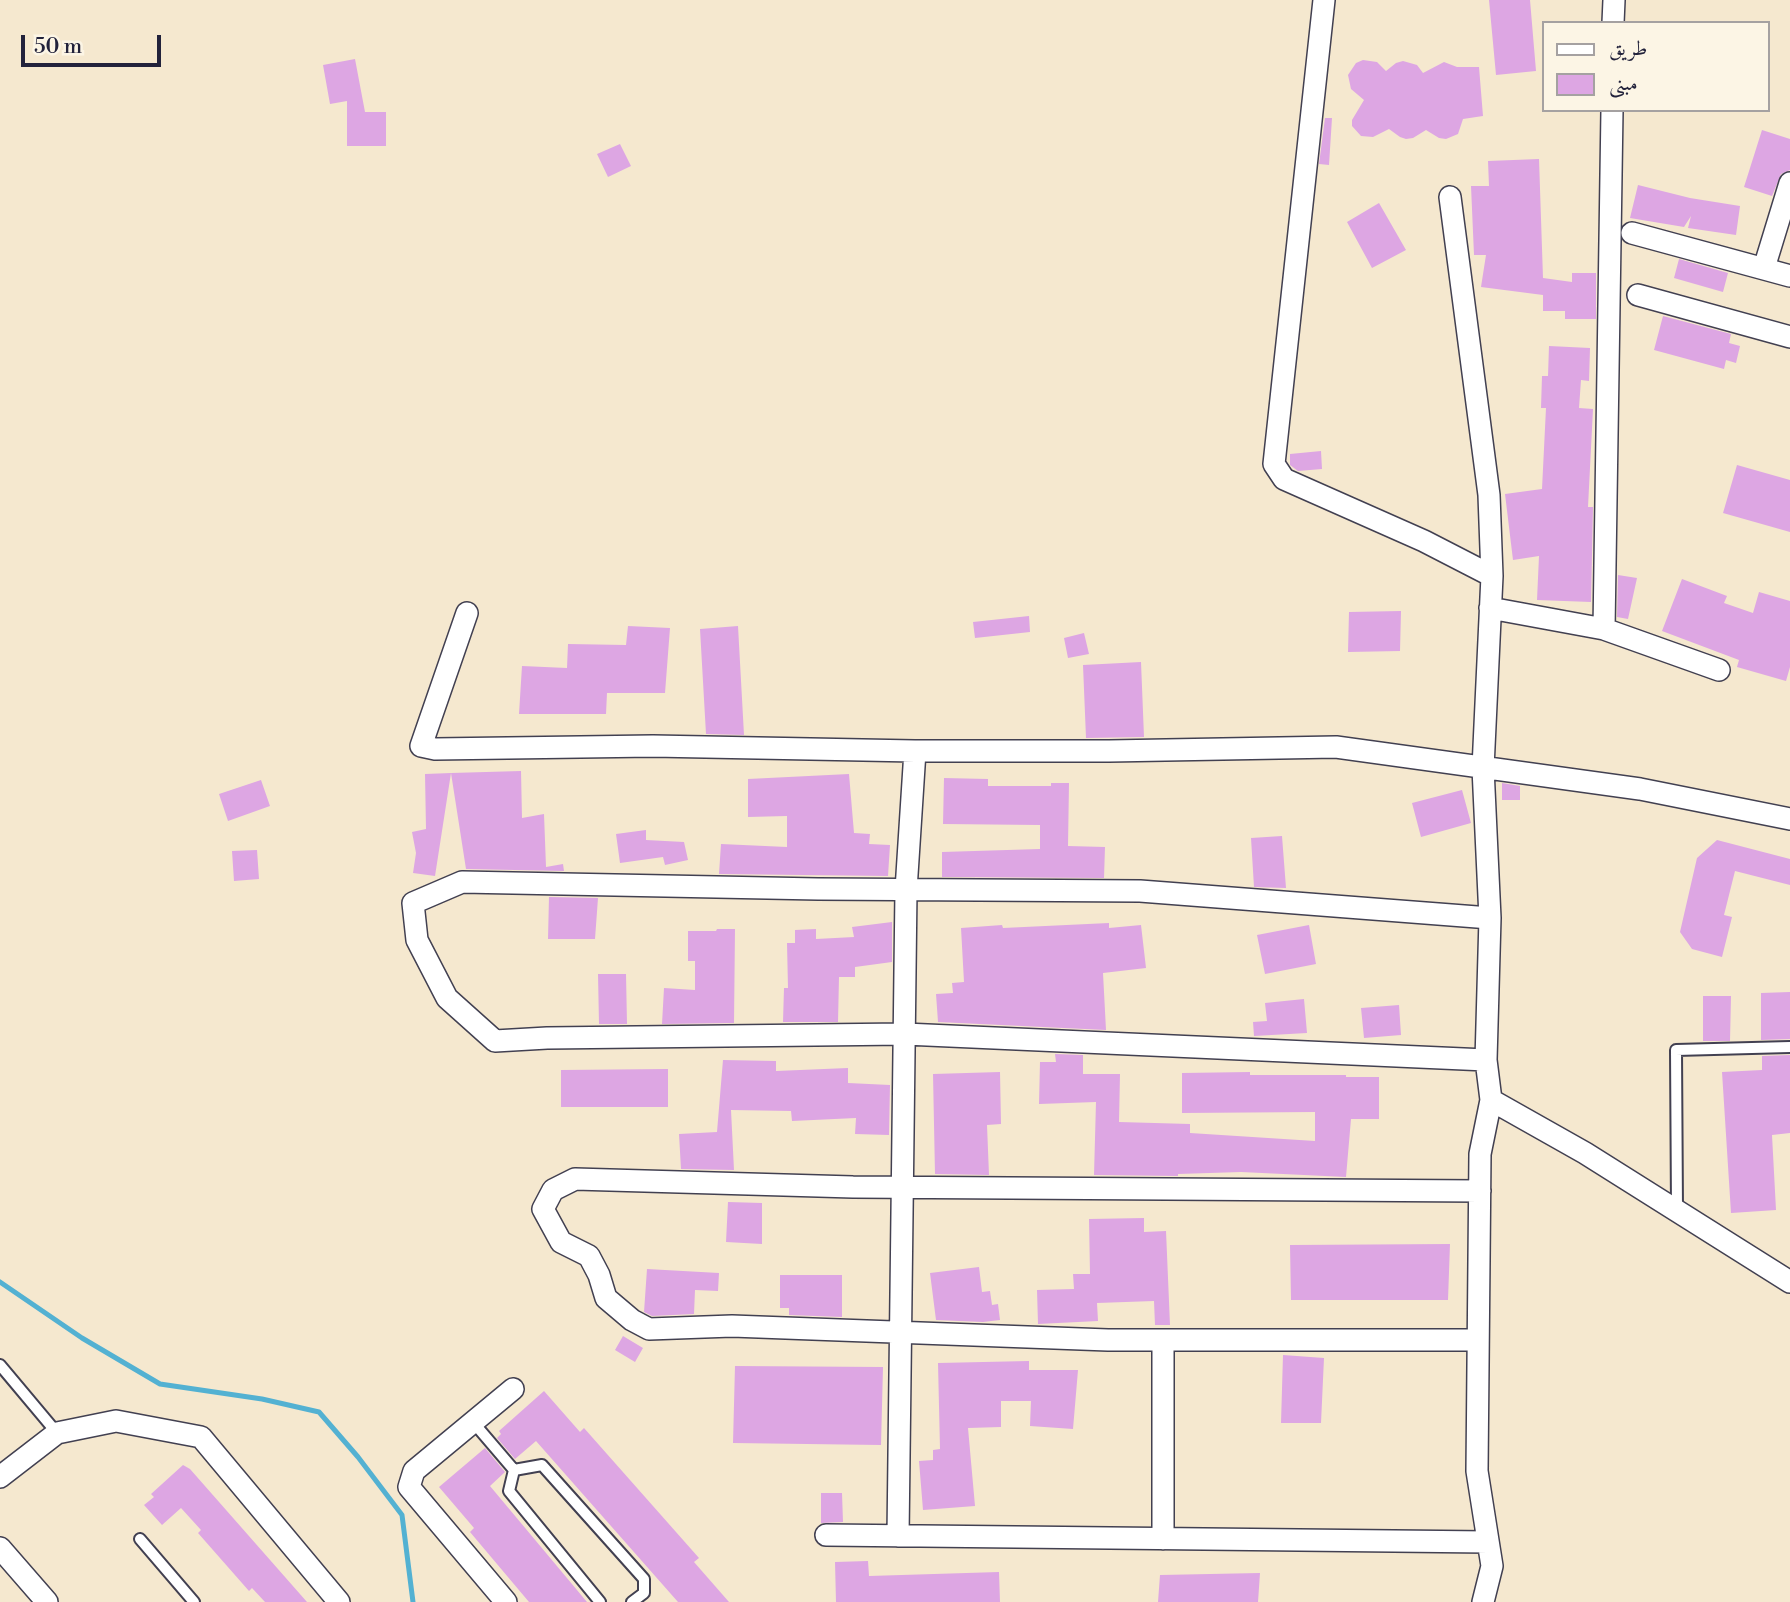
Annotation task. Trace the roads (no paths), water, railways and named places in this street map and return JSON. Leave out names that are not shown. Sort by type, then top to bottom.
[{"type":"street","points":[[1324,0],[1274,464],[1284,479],[1424,541],[1492,576]]},
{"type":"street","points":[[1613,21],[1614,0]]},
{"type":"street","points":[[1604,629],[1612,112]]},
{"type":"street","points":[[1764,268],[1790,183]]},
{"type":"street","points":[[1450,197],[1489,495],[1492,576],[1483,768],[1490,918],[1486,1060],[1491,1100],[1480,1154],[1476,1471],[1492,1566],[1483,1602]]},
{"type":"street","points":[[1632,233],[1790,276]]},
{"type":"street","points":[[1638,296],[1790,337]]},
{"type":"street","points":[[1490,608],[1604,629],[1719,670]]},
{"type":"street","points":[[467,613],[421,746],[435,749],[653,746],[915,751],[1336,747],[1640,789],[1790,819]]},
{"type":"street","points":[[898,1536],[906,890],[915,751]]},
{"type":"street","points":[[1486,1060],[905,1034],[547,1038],[495,1041],[447,998],[417,940],[413,903],[462,881],[906,890],[1140,891],[1490,918]]},
{"type":"street","points":[[1491,1100],[1585,1153],[1790,1282]]},
{"type":"street","points":[[1478,1340],[1163,1340],[732,1326],[649,1329],[632,1320],[606,1298],[599,1275],[589,1256],[561,1242],[543,1209],[553,1190],[575,1180],[853,1187],[1480,1191]]},
{"type":"street","points":[[1163,1340],[1163,1538]]},
{"type":"street","points":[[506,1602],[409,1487],[414,1471],[513,1389]]},
{"type":"street","points":[[0,1477],[57,1433],[116,1421],[201,1437],[339,1602]]},
{"type":"street","points":[[826,1535],[1488,1542]]},
{"type":"street","points":[[0,1548],[47,1602]]},
{"type":"lane","points":[[1677,1211],[1676,1050],[1790,1047]]},
{"type":"lane","points":[[0,1365],[57,1433]]},
{"type":"lane","points":[[473,1422],[514,1470]]},
{"type":"lane","points":[[514,1470],[542,1465],[644,1579],[643,1593],[632,1602]]},
{"type":"lane","points":[[514,1470],[509,1491],[600,1602]]},
{"type":"lane","points":[[140,1539],[194,1602]]},
{"type":"waterway","points":[[0,1282],[82,1338],[160,1384],[262,1399],[319,1412],[358,1457],[402,1515],[413,1602]]}]
